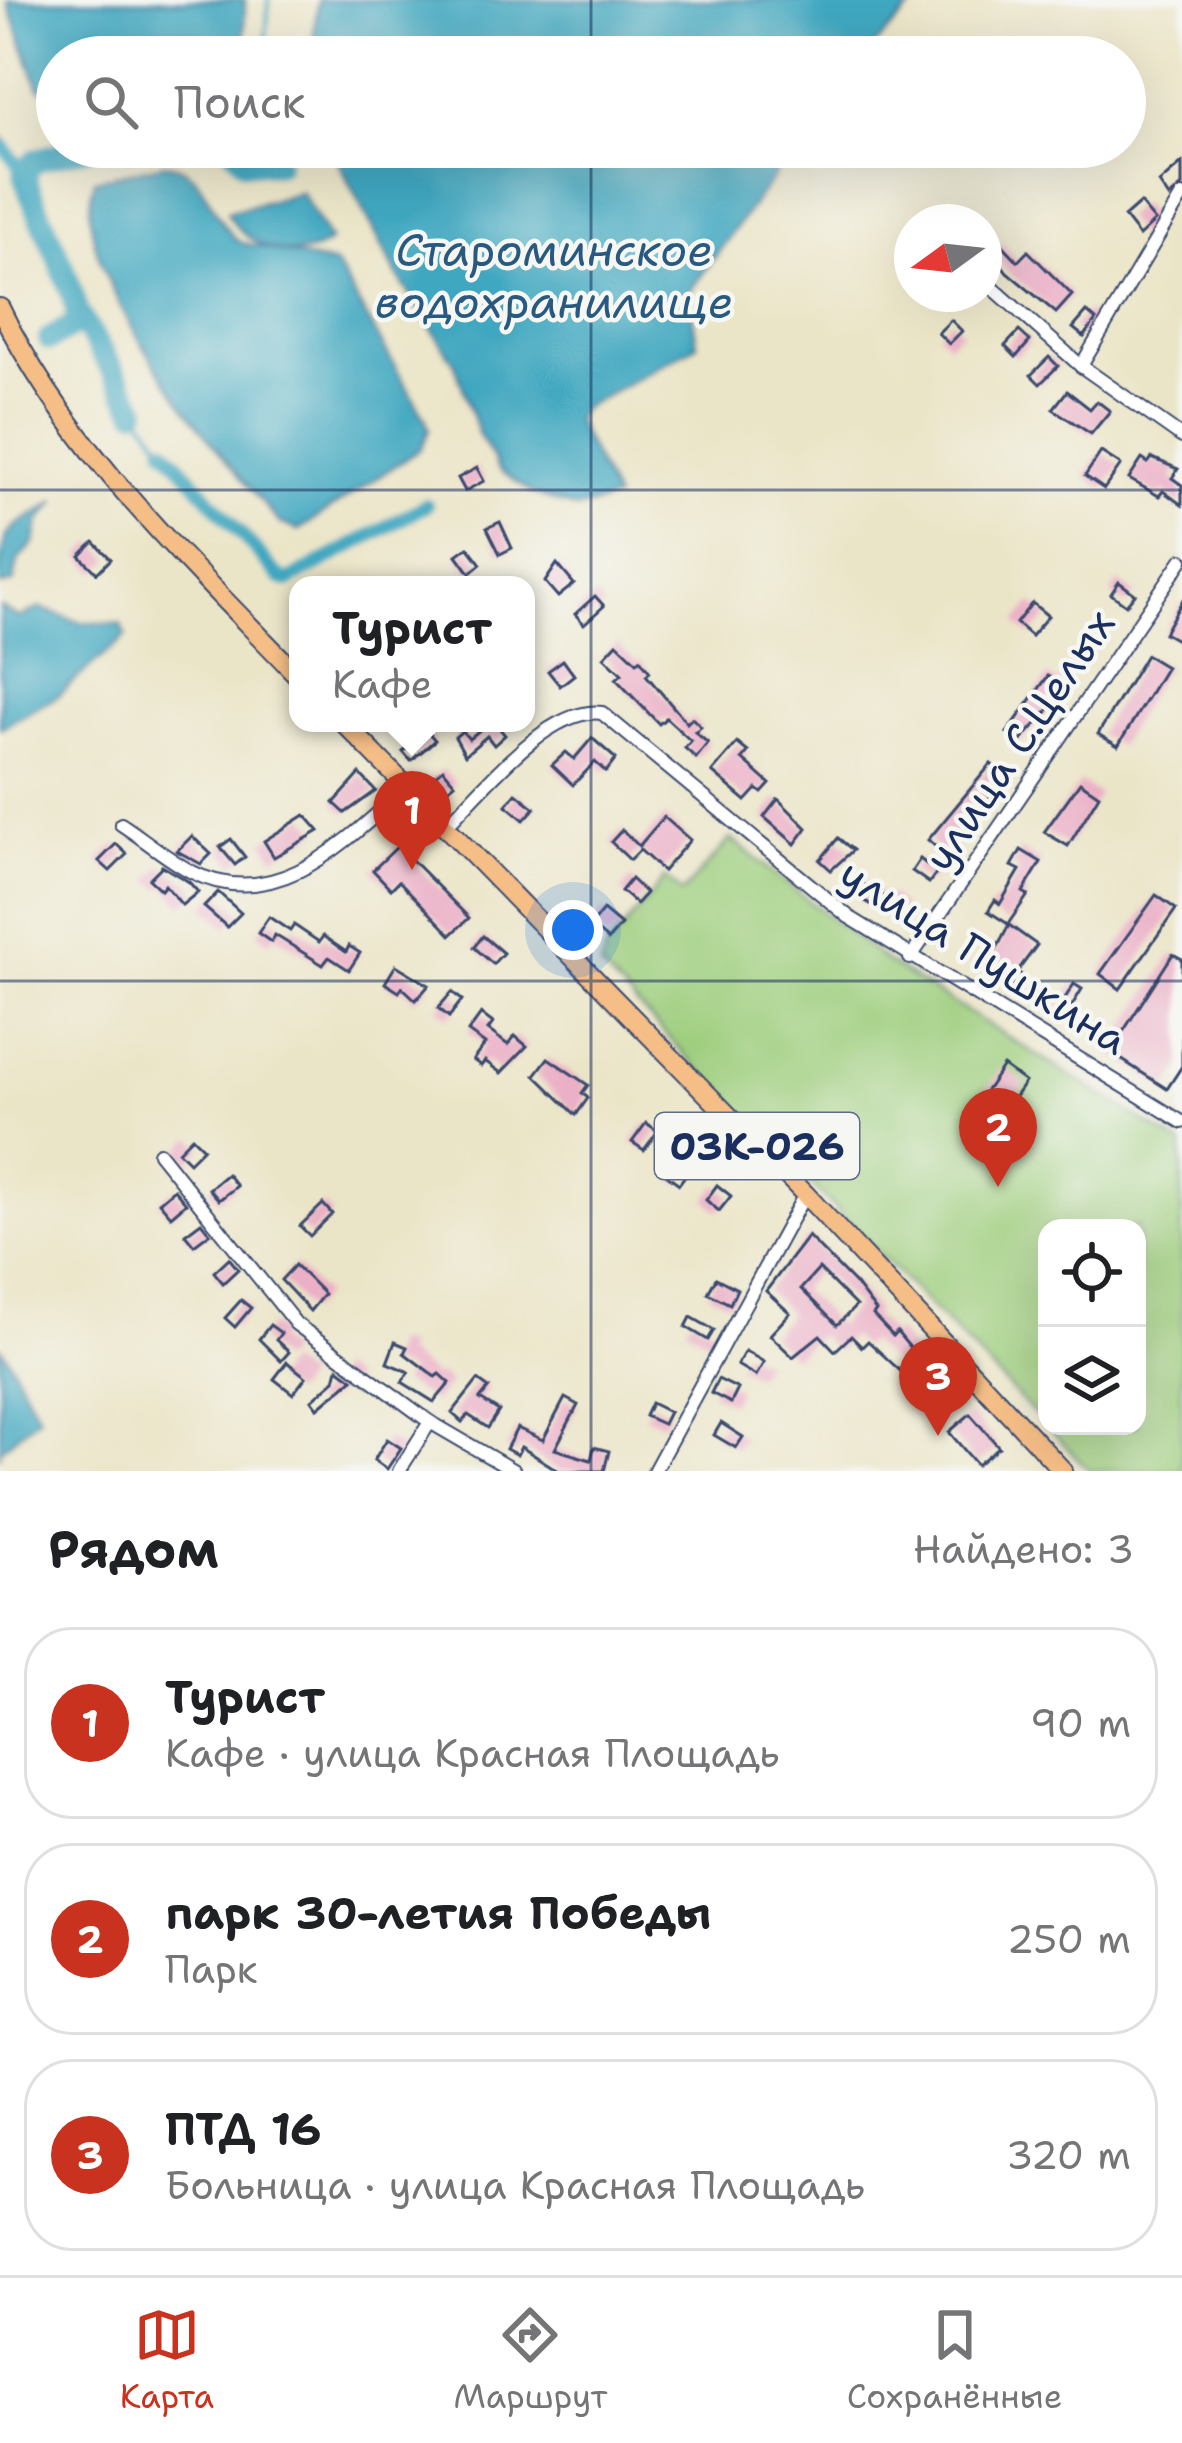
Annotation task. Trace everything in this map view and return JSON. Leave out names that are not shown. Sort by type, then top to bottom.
[{"type":"main road","points":[[0,308],[87,445],[289,666]]},
{"type":"main road","name":"03К-026","points":[[353,732],[805,1194],[1064,1471]]},
{"type":"street","points":[[1081,366],[1182,196]]},
{"type":"street","points":[[1002,296],[1081,366],[1182,437]]},
{"type":"street","name":"улица С.Целых","points":[[910,958],[1182,560]]},
{"type":"street","name":"улица Пушкина","points":[[444,828],[556,722],[585,712],[615,719],[849,917],[1182,1123]]},
{"type":"street","points":[[121,824],[194,873],[254,885],[296,875],[350,837],[406,788]]},
{"type":"street","points":[[158,1153],[296,1324],[430,1422],[514,1471]]},
{"type":"street","points":[[654,1471],[805,1194]]},
{"type":"street","points":[[399,1471],[430,1422]]},
{"type":"green space","points":[[731,839],[887,962],[1182,1145],[1182,1471],[1090,1471],[1055,1435],[1146,1435],[1146,1219],[1038,1219],[1038,1418],[601,968],[605,951],[665,878],[682,893]]},
{"type":"water","points":[[7,0],[245,0],[244,36],[36,36],[36,80]]},
{"type":"water","points":[[318,0],[919,0],[884,36],[314,36]]},
{"type":"water","points":[[147,168],[181,168],[200,183],[240,242],[336,265],[425,418],[429,430],[420,449],[299,530],[280,523],[187,409],[123,310],[101,262],[91,218],[95,180]]},
{"type":"water","name":"Староминское водохранилище","points":[[342,168],[780,168],[689,292],[697,345],[581,409],[575,420],[615,499],[576,509],[531,493],[499,470],[478,433],[455,364],[396,273]]},
{"type":"water","points":[[301,192],[330,241],[318,249],[288,252],[258,243],[227,212]]},
{"type":"water","points":[[57,500],[39,522],[35,543],[18,560],[14,582],[0,586],[6,538],[18,524]]},
{"type":"water","points":[[0,607],[19,618],[40,608],[80,622],[121,624],[126,636],[56,697],[0,728]]},
{"type":"water","points":[[0,1347],[39,1416],[1,1449],[0,1457]]},
{"type":"building","points":[[1182,163],[1182,186],[1169,198],[1159,183]]},
{"type":"building","points":[[1140,203],[1155,221],[1139,236],[1124,217]]},
{"type":"building","points":[[1002,244],[1018,261],[1028,251],[1072,295],[1056,313],[1002,265]]},
{"type":"building","points":[[1087,312],[1096,320],[1084,337],[1073,328]]},
{"type":"building","points":[[951,320],[962,331],[949,344],[938,333]]},
{"type":"building","points":[[1019,331],[1030,341],[1016,357],[1005,346]]},
{"type":"building","points":[[1049,357],[1058,366],[1040,384],[1031,375]]},
{"type":"building","points":[[1067,391],[1090,409],[1097,401],[1110,411],[1091,434],[1053,409]]},
{"type":"building","points":[[1101,452],[1121,465],[1104,489],[1085,476]]},
{"type":"building","points":[[1152,458],[1178,469],[1172,478],[1182,485],[1182,505],[1163,491],[1159,496],[1129,479],[1142,459],[1148,463]]},
{"type":"building","points":[[477,468],[484,481],[465,491],[458,478]]},
{"type":"building","points":[[500,522],[512,548],[500,554],[487,528]]},
{"type":"building","points":[[94,542],[111,559],[97,573],[80,556]]},
{"type":"building","points":[[468,547],[481,564],[470,573],[457,555]]},
{"type":"building","points":[[557,564],[574,584],[558,597],[545,582]]},
{"type":"building","points":[[1119,582],[1135,594],[1126,605],[1111,594]]},
{"type":"building","points":[[595,596],[604,606],[584,624],[575,614]]},
{"type":"building","points":[[1182,601],[1182,643],[1164,633]]},
{"type":"building","points":[[1032,603],[1048,616],[1031,636],[1016,623]]},
{"type":"building","points":[[617,643],[637,662],[640,659],[650,672],[646,675],[687,723],[692,718],[701,727],[695,732],[708,743],[696,758],[685,748],[691,741],[666,718],[659,724],[616,679],[622,674],[604,657]]},
{"type":"building","points":[[1146,655],[1166,667],[1118,746],[1098,734]]},
{"type":"building","points":[[563,660],[574,675],[560,686],[548,671]]},
{"type":"building","points":[[1048,676],[1068,688],[1020,742],[1007,733]]},
{"type":"building","points":[[426,732],[435,740],[411,761],[403,752]]},
{"type":"building","points":[[463,732],[469,739],[477,732],[505,735],[494,745],[487,736],[465,755],[455,737]]},
{"type":"building","points":[[592,738],[616,759],[606,772],[595,762],[573,785],[552,765],[566,752],[574,759]]},
{"type":"building","points":[[737,743],[748,752],[742,759],[770,784],[746,801],[712,772]]},
{"type":"building","points":[[991,764],[1007,778],[971,821],[950,859],[928,840]]},
{"type":"building","points":[[443,769],[455,783],[442,794],[430,780]]},
{"type":"building","points":[[360,774],[376,791],[345,813],[334,803]]},
{"type":"building","points":[[1080,782],[1099,795],[1068,846],[1044,832]]},
{"type":"building","points":[[516,793],[535,808],[524,820],[506,805]]},
{"type":"building","points":[[778,799],[807,828],[795,844],[764,817]]},
{"type":"building","points":[[305,815],[319,831],[274,857],[264,841]]},
{"type":"building","points":[[664,817],[690,840],[663,871],[640,850],[630,860],[611,842],[622,830],[639,846]]},
{"type":"building","points":[[192,836],[211,854],[201,864],[177,851]]},
{"type":"building","points":[[838,838],[853,850],[831,870],[820,860]]},
{"type":"building","points":[[231,839],[245,857],[235,865],[220,847]]},
{"type":"building","points":[[116,844],[127,854],[110,871],[99,861]]},
{"type":"building","points":[[398,846],[469,918],[451,935],[399,881],[391,889],[373,870]]},
{"type":"building","points":[[1021,850],[1041,862],[1023,892],[1028,895],[1008,924],[988,911],[995,900],[1000,904],[1020,870],[1012,866]]},
{"type":"building","points":[[920,859],[937,872],[929,883],[912,871]]},
{"type":"building","points":[[162,866],[198,892],[182,905],[165,885],[161,890],[149,879]]},
{"type":"building","points":[[631,879],[646,893],[636,904],[621,891]]},
{"type":"building","points":[[857,880],[903,906],[894,918],[850,892]]},
{"type":"building","points":[[218,892],[241,913],[227,927],[204,907]]},
{"type":"building","points":[[1156,895],[1176,909],[1120,989],[1100,974]]},
{"type":"building","points":[[603,910],[621,925],[608,940],[591,925]]},
{"type":"building","points":[[269,917],[290,931],[294,925],[319,942],[323,936],[346,952],[349,946],[360,953],[349,970],[329,957],[323,965],[275,935],[271,942],[258,933]]},
{"type":"building","points":[[1009,925],[1037,945],[1017,972],[1023,976],[1015,989],[985,971]]},
{"type":"building","points":[[483,936],[503,953],[493,964],[474,947]]},
{"type":"building","points":[[1173,954],[1182,959],[1182,1066],[1167,1089],[1110,1052]]},
{"type":"building","points":[[396,965],[429,985],[416,1000],[402,987],[399,992],[385,983]]},
{"type":"building","points":[[1074,984],[1082,989],[1065,1017],[1057,1011]]},
{"type":"building","points":[[452,992],[462,1000],[449,1017],[438,1008]]},
{"type":"building","points":[[481,1014],[493,1023],[488,1030],[508,1045],[515,1036],[527,1046],[501,1073],[485,1061],[481,1066],[473,1060],[485,1044],[468,1032]]},
{"type":"building","points":[[548,1058],[588,1085],[582,1093],[588,1098],[576,1115],[535,1075]]},
{"type":"building","points":[[1003,1066],[1025,1082],[998,1121],[976,1105]]},
{"type":"building","points":[[646,1123],[658,1131],[644,1150],[632,1142]]},
{"type":"building","points":[[192,1137],[203,1148],[189,1162],[178,1151]]},
{"type":"building","points":[[683,1153],[695,1162],[679,1184],[667,1175]]},
{"type":"building","points":[[227,1174],[237,1186],[219,1200],[209,1189]]},
{"type":"building","points":[[717,1185],[731,1196],[719,1211],[706,1200]]},
{"type":"building","points":[[174,1189],[186,1203],[171,1216],[159,1202]]},
{"type":"building","points":[[323,1204],[332,1214],[310,1236],[300,1226]]},
{"type":"building","points":[[201,1222],[210,1233],[194,1245],[185,1234]]},
{"type":"building","points":[[808,1236],[856,1285],[876,1311],[873,1315],[893,1336],[897,1332],[936,1379],[922,1391],[868,1341],[862,1347],[851,1336],[835,1351],[820,1335],[793,1357],[770,1335],[790,1313],[766,1291]],"holes":[[[819,1269],[856,1306],[837,1325],[801,1289]]]},
{"type":"building","points":[[229,1258],[238,1269],[223,1283],[214,1272]]},
{"type":"building","points":[[295,1265],[324,1294],[310,1311],[281,1280]]},
{"type":"building","points":[[716,1278],[737,1289],[730,1304],[708,1293]]},
{"type":"building","points":[[241,1300],[251,1308],[235,1327],[225,1318]]},
{"type":"building","points":[[691,1317],[714,1330],[708,1340],[686,1327]]},
{"type":"building","points":[[270,1325],[281,1333],[276,1340],[289,1352],[281,1361],[259,1339]]},
{"type":"building","points":[[395,1342],[450,1383],[434,1402],[402,1382],[409,1372],[387,1363]]},
{"type":"building","points":[[745,1351],[764,1362],[756,1376],[737,1365]]},
{"type":"building","points":[[287,1362],[306,1377],[293,1394],[274,1379]]},
{"type":"building","points":[[338,1368],[353,1379],[318,1408],[312,1400],[335,1380]]},
{"type":"building","points":[[718,1379],[738,1389],[731,1403],[711,1393]]},
{"type":"building","points":[[478,1380],[489,1388],[480,1399],[499,1411],[488,1428],[468,1415],[462,1422],[452,1413]]},
{"type":"building","points":[[565,1398],[578,1405],[555,1449],[591,1460],[594,1447],[609,1451],[604,1471],[559,1471],[521,1447],[517,1455],[506,1449],[517,1428],[543,1440]]},
{"type":"building","points":[[651,1403],[669,1412],[663,1424],[645,1416]]},
{"type":"building","points":[[970,1414],[999,1447],[977,1465],[949,1432]]},
{"type":"building","points":[[721,1423],[743,1437],[736,1448],[714,1435]]},
{"type":"building","points":[[387,1439],[401,1448],[387,1469],[374,1460]]},
{"type":"waterway","points":[[266,36],[269,0]]},
{"type":"waterway","points":[[0,142],[24,173]]},
{"type":"waterway","points":[[36,160],[24,173],[66,276],[76,314],[74,325],[50,339]]},
{"type":"waterway","points":[[80,317],[136,409]]},
{"type":"waterway","points":[[136,409],[164,447]]},
{"type":"waterway","points":[[164,447],[279,577],[289,580]]},
{"type":"waterway","points":[[297,576],[426,505]]},
{"type":"place","name":"Турист","points":[[412,870]]},
{"type":"place","name":"парк 30-летия Победы","points":[[998,1187]]},
{"type":"place","name":"ПТД 16","points":[[938,1436]]}]
